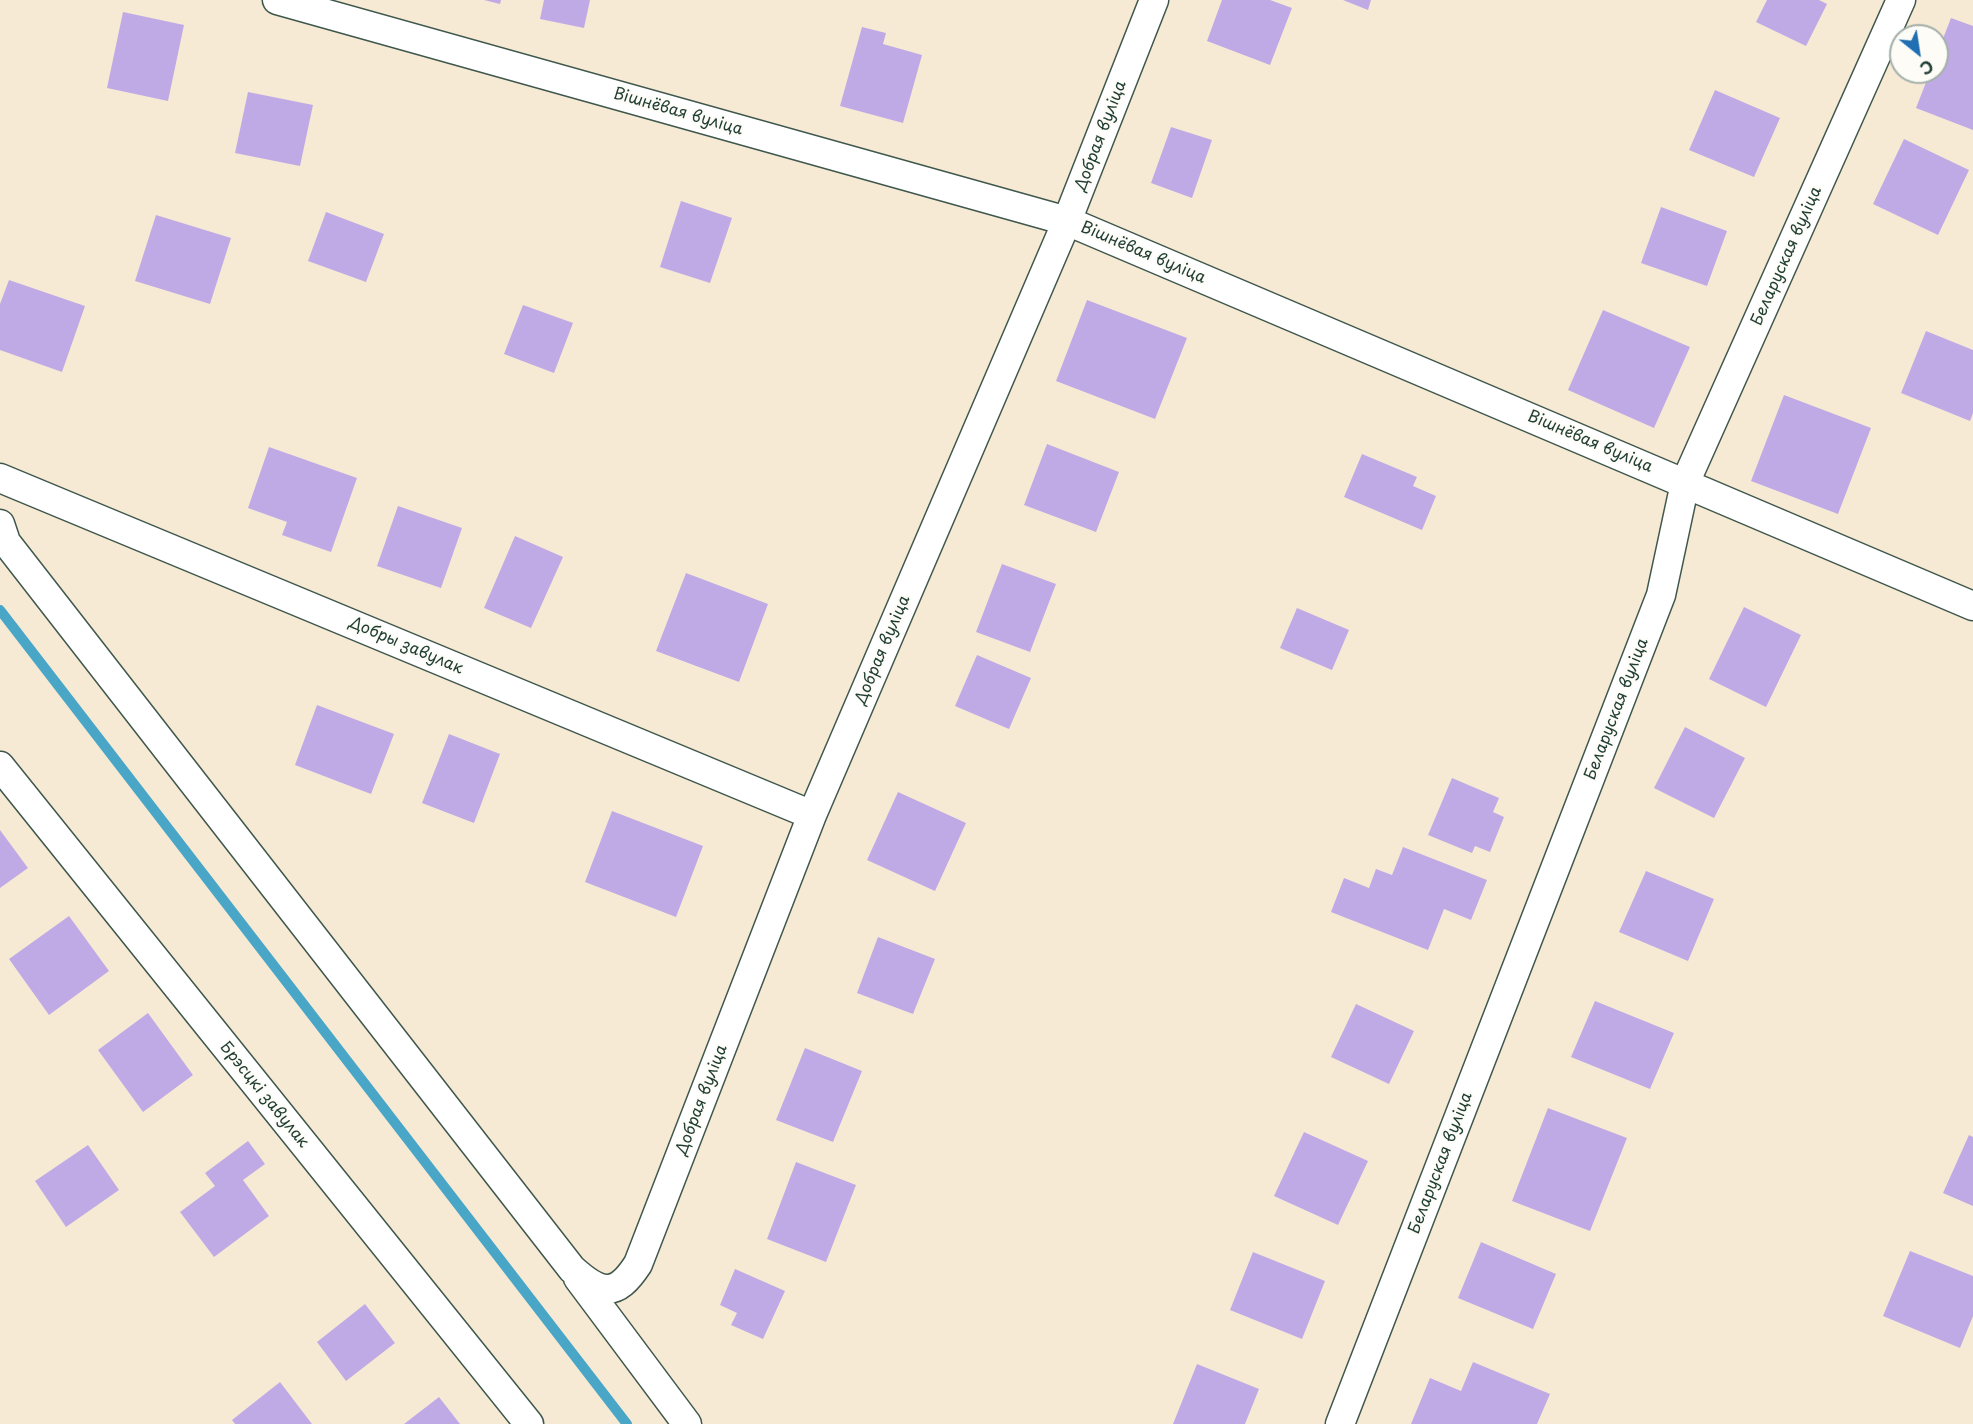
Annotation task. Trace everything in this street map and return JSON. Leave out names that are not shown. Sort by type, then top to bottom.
[{"type":"street","name":"Вішнёвая вуліца","points":[[277,0],[1067,221],[1973,606]]},
{"type":"street","name":"Добрая вуліца","points":[[572,1269],[586,1282],[608,1290],[625,1283],[638,1264],[812,815],[1067,221],[1154,0]]},
{"type":"street","name":"Беларуская вуліца","points":[[1340,1424],[1661,595],[1685,483],[1901,0]]},
{"type":"street","name":"Добры завулак","points":[[0,478],[812,815]]},
{"type":"street","points":[[0,525],[6,542],[572,1269],[687,1424]]},
{"type":"street","name":"Брэсцкі завулак","points":[[0,766],[529,1424]]},
{"type":"building","points":[[484,0],[501,0],[500,4]]},
{"type":"building","points":[[544,0],[590,0],[584,28],[540,19]]},
{"type":"building","points":[[1222,0],[1270,0],[1292,8],[1270,65],[1207,41]]},
{"type":"building","points":[[1343,0],[1371,0],[1368,10]]},
{"type":"building","points":[[1767,0],[1819,0],[1827,4],[1806,46],[1756,22]]},
{"type":"building","points":[[123,12],[184,25],[168,101],[107,88]]},
{"type":"building","points":[[1951,18],[1973,26],[1973,130],[1916,108],[1925,84],[1949,84],[1949,24]]},
{"type":"building","points":[[862,27],[886,33],[883,44],[922,55],[903,123],[840,106]]},
{"type":"building","points":[[1715,90],[1780,118],[1754,177],[1689,150]]},
{"type":"building","points":[[248,92],[313,105],[300,166],[235,153]]},
{"type":"building","points":[[1171,127],[1212,140],[1192,198],[1151,183]]},
{"type":"building","points":[[1904,139],[1969,170],[1938,235],[1873,204]]},
{"type":"building","points":[[681,201],[732,218],[710,283],[660,267]]},
{"type":"building","points":[[1661,207],[1727,231],[1707,286],[1641,263]]},
{"type":"building","points":[[326,212],[384,234],[366,282],[308,261]]},
{"type":"building","points":[[156,215],[231,238],[210,304],[135,281]]},
{"type":"building","points":[[9,280],[85,306],[62,372],[0,350],[0,304]]},
{"type":"building","points":[[1087,300],[1187,338],[1155,419],[1056,381]]},
{"type":"building","points":[[523,305],[573,323],[554,373],[504,354]]},
{"type":"building","points":[[1603,310],[1690,347],[1654,428],[1568,390]]},
{"type":"building","points":[[1926,331],[1973,350],[1973,413],[1970,421],[1901,393]]},
{"type":"building","points":[[1784,395],[1871,428],[1838,514],[1751,481]]},
{"type":"building","points":[[1047,444],[1119,472],[1096,532],[1024,505]]},
{"type":"building","points":[[269,447],[357,478],[331,552],[282,535],[287,522],[248,508]]},
{"type":"building","points":[[1362,454],[1417,477],[1413,486],[1436,496],[1422,530],[1344,497]]},
{"type":"building","points":[[398,506],[462,528],[441,588],[377,566]]},
{"type":"building","points":[[515,536],[563,557],[531,628],[484,608]]},
{"type":"building","points":[[1002,564],[1056,584],[1030,652],[976,632]]},
{"type":"building","points":[[686,573],[768,604],[739,682],[656,651]]},
{"type":"building","points":[[1744,607],[1801,635],[1766,707],[1709,679]]},
{"type":"building","points":[[1297,608],[1349,630],[1332,670],[1280,648]]},
{"type":"building","points":[[977,655],[1031,678],[1009,729],[955,706]]},
{"type":"building","points":[[317,705],[394,734],[371,794],[295,765]]},
{"type":"building","points":[[1685,727],[1745,758],[1714,818],[1654,788]]},
{"type":"building","points":[[449,734],[500,754],[474,823],[422,803]]},
{"type":"building","points":[[1452,778],[1499,798],[1493,812],[1504,817],[1490,852],[1475,846],[1472,853],[1428,835]]},
{"type":"building","points":[[898,792],[966,823],[935,891],[867,860]]},
{"type":"building","points":[[612,811],[703,846],[676,917],[585,882]]},
{"type":"building","points":[[0,830],[28,868],[0,888]]},
{"type":"building","points":[[1403,847],[1487,880],[1471,920],[1444,909],[1428,950],[1331,912],[1344,878],[1369,888],[1376,869],[1392,875]]},
{"type":"building","points":[[1646,871],[1714,899],[1688,961],[1619,932]]},
{"type":"building","points":[[69,916],[109,971],[49,1015],[9,959]]},
{"type":"building","points":[[878,937],[935,959],[913,1014],[857,993]]},
{"type":"building","points":[[1595,1001],[1674,1033],[1650,1089],[1571,1057]]},
{"type":"building","points":[[1356,1004],[1414,1031],[1389,1084],[1331,1057]]},
{"type":"building","points":[[148,1013],[193,1075],[143,1112],[98,1050]]},
{"type":"building","points":[[805,1048],[862,1071],[833,1142],[776,1120]]},
{"type":"building","points":[[1548,1108],[1627,1138],[1590,1231],[1512,1201]]},
{"type":"building","points":[[1304,1132],[1368,1161],[1338,1225],[1274,1196]]},
{"type":"building","points":[[1969,1135],[1973,1137],[1973,1206],[1943,1193]]},
{"type":"building","points":[[248,1141],[265,1164],[243,1180],[269,1216],[214,1257],[180,1212],[215,1186],[205,1173]]},
{"type":"building","points":[[88,1145],[119,1190],[66,1227],[35,1181]]},
{"type":"building","points":[[796,1162],[856,1185],[826,1262],[767,1239]]},
{"type":"building","points":[[1481,1242],[1556,1274],[1533,1329],[1458,1298]]},
{"type":"building","points":[[1910,1251],[1973,1276],[1973,1316],[1960,1348],[1883,1316]]},
{"type":"building","points":[[1253,1252],[1325,1281],[1302,1339],[1230,1310]]},
{"type":"building","points":[[735,1269],[785,1291],[763,1339],[731,1325],[737,1313],[720,1305]]},
{"type":"building","points":[[365,1304],[395,1343],[346,1381],[317,1342]]},
{"type":"building","points":[[1473,1362],[1550,1394],[1537,1424],[1411,1424],[1430,1378],[1461,1391]]},
{"type":"building","points":[[1197,1364],[1259,1389],[1245,1424],[1173,1424]]},
{"type":"building","points":[[280,1382],[312,1424],[235,1424],[232,1420]]},
{"type":"building","points":[[439,1397],[460,1424],[404,1424]]},
{"type":"waterway","points":[[0,610],[627,1424]]}]
